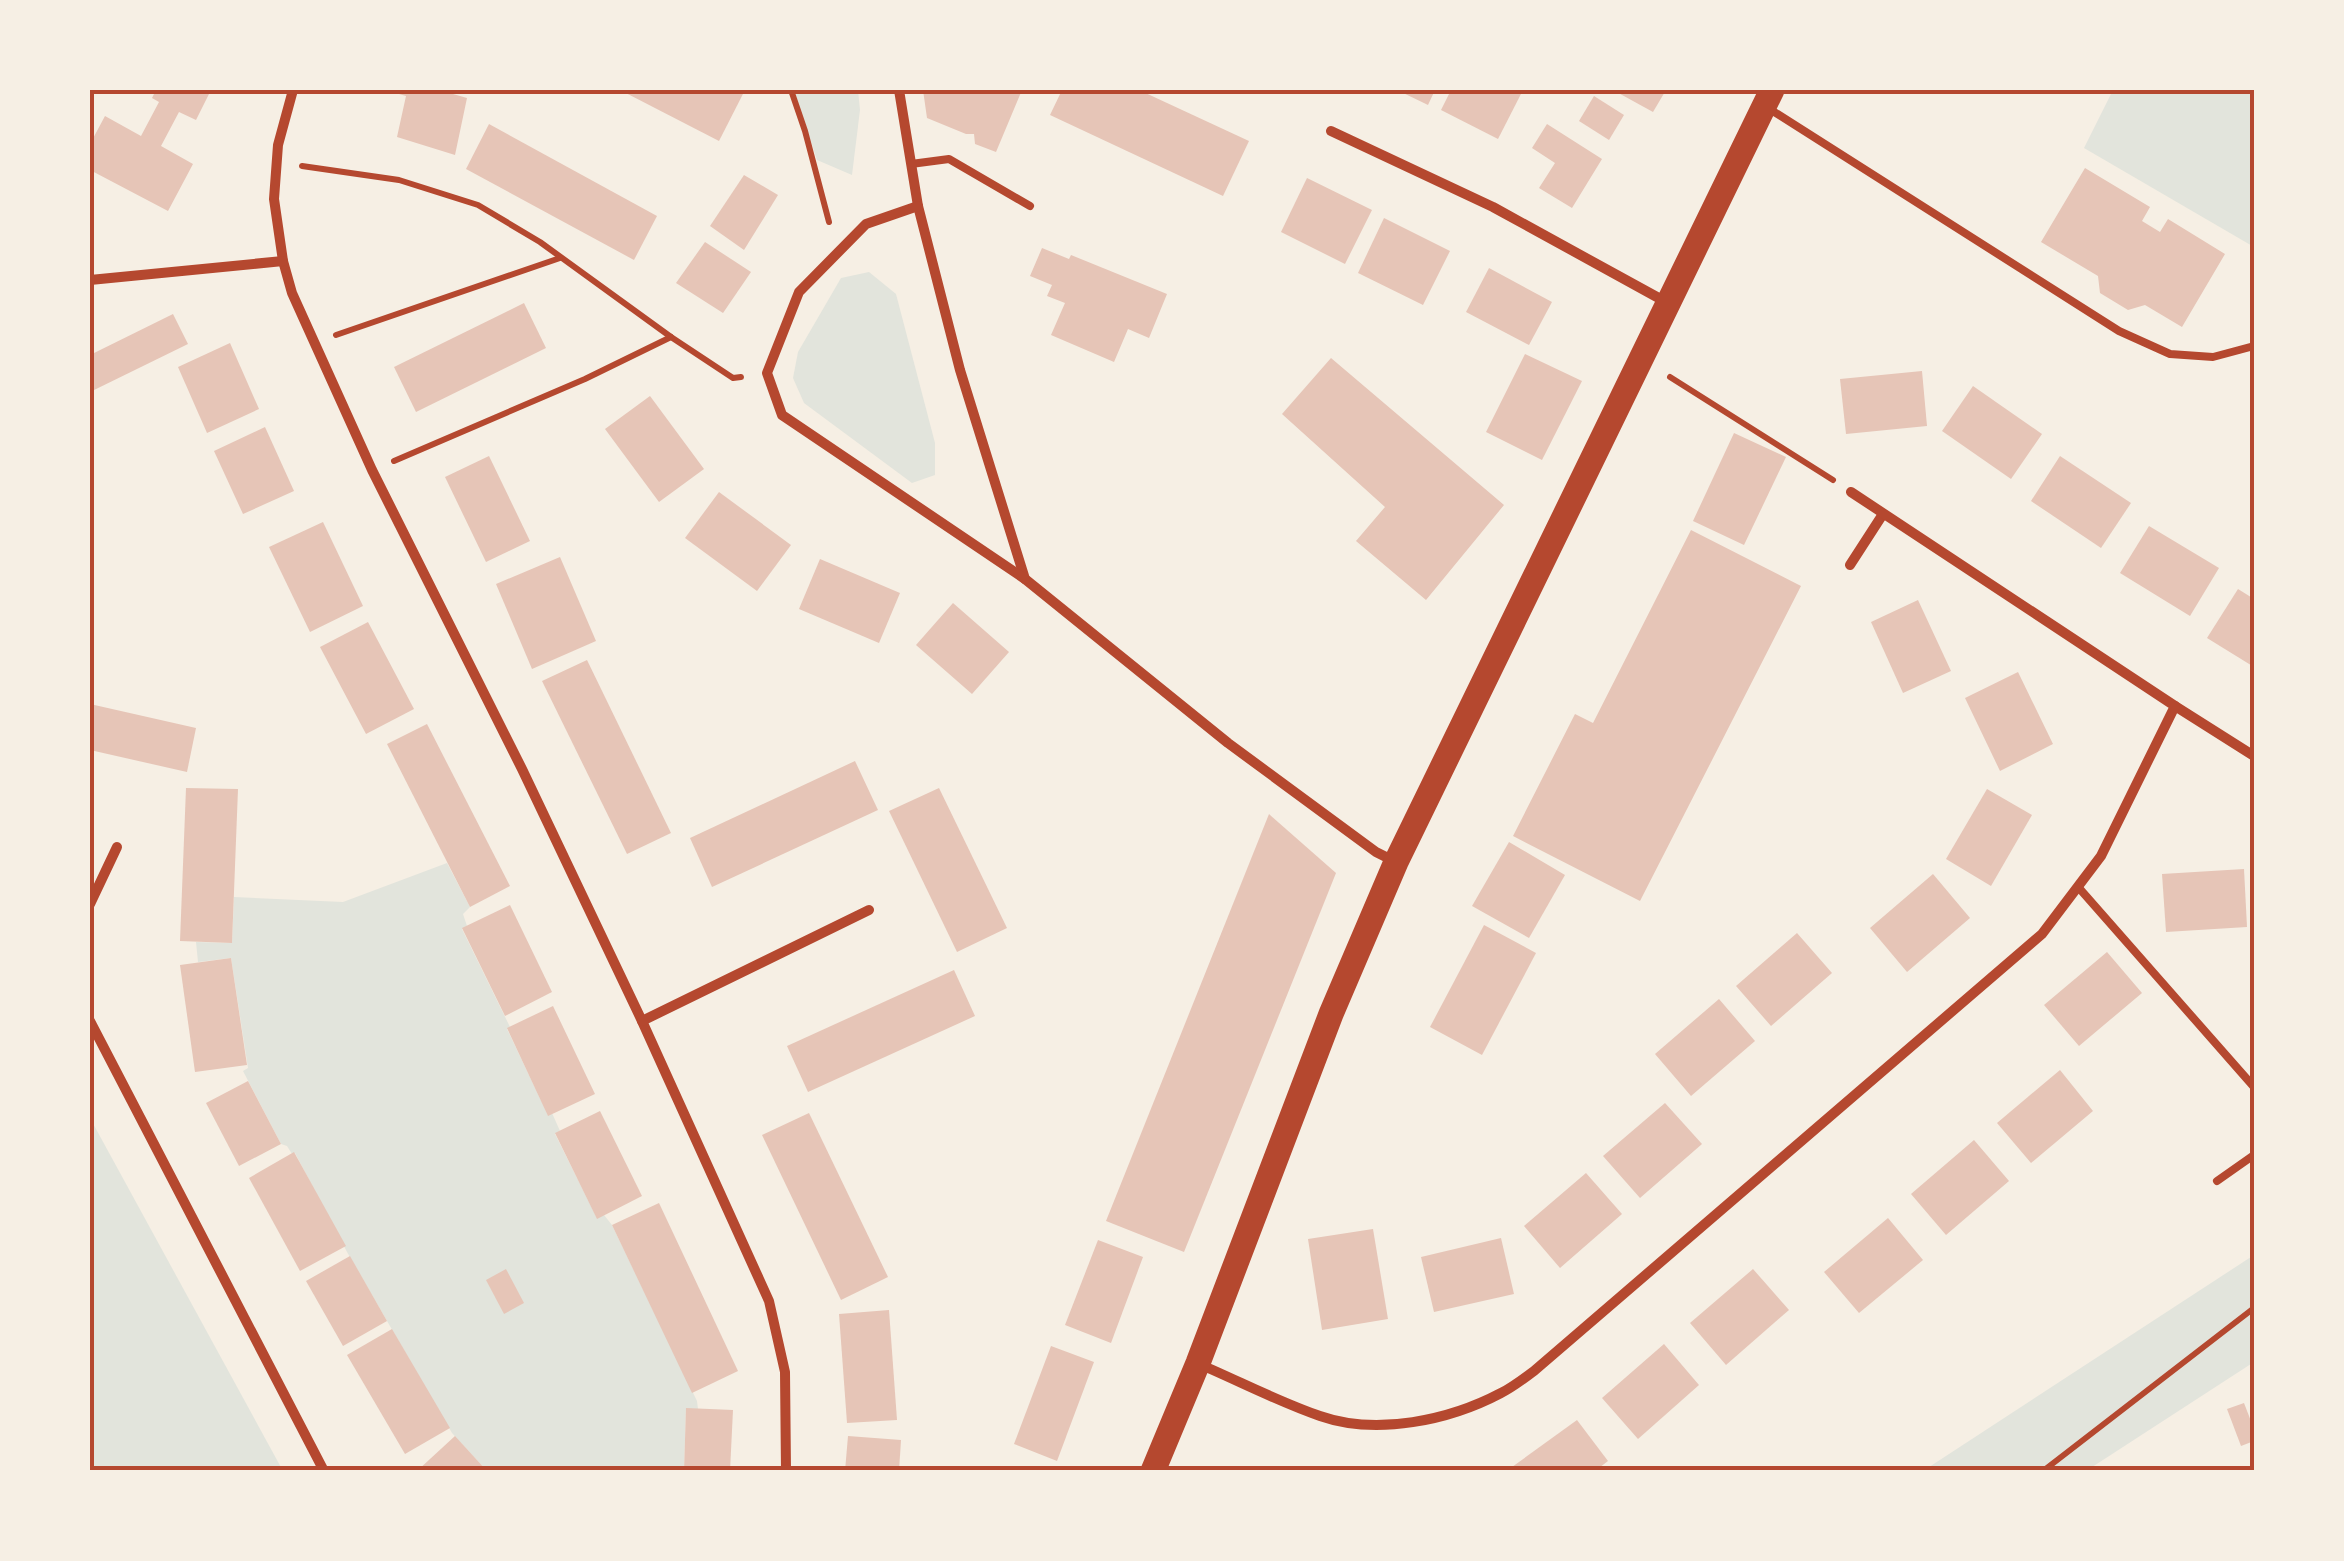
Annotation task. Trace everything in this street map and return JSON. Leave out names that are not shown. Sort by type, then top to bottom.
[{"type":"main road","points":[[1154,1471],[1331,1014],[1396,862],[1768,98]]},
{"type":"street","points":[[292,90],[278,145],[274,199],[292,293],[372,470],[522,768],[769,1300],[785,1372],[786,1471]]},
{"type":"street","points":[[899,90],[918,206],[960,370],[1026,579]]},
{"type":"street","points":[[1331,132],[1493,207],[1667,302]]},
{"type":"street","points":[[918,206],[866,224],[799,292],[767,373],[782,415],[1026,579],[1228,743],[1376,852],[1396,862]]},
{"type":"street","points":[[90,280],[283,261]]},
{"type":"street","points":[[1850,492],[2254,756]]},
{"type":"street","points":[[1850,565],[1884,514]]},
{"type":"street","points":[[1198,1363],[1323,1418],[1369,1426],[1422,1420],[1464,1409],[1534,1372],[2042,934],[2101,856],[2175,706]]},
{"type":"street","points":[[90,904],[116,847]]},
{"type":"street","points":[[642,1022],[869,910]]},
{"type":"street","points":[[90,1021],[324,1471]]},
{"type":"lane","points":[[1768,98],[2118,331],[2170,354],[2214,357],[2254,346]]},
{"type":"lane","points":[[911,164],[949,159],[1030,206]]},
{"type":"lane","points":[[2079,888],[2254,1088]]},
{"type":"lane","points":[[2217,1181],[2254,1155]]},
{"type":"path","points":[[791,90],[806,132],[836,252]]},
{"type":"path","points":[[277,164],[399,180],[478,204],[562,257],[733,378],[767,373]]},
{"type":"path","points":[[314,343],[562,257]]},
{"type":"path","points":[[372,470],[586,379],[671,337]]},
{"type":"path","points":[[1641,359],[1850,492]]},
{"type":"path","points":[[2043,1471],[2254,1308]]},
{"type":"shaded area","points":[[794,90],[858,90],[860,110],[852,175],[817,160]]},
{"type":"shaded area","points":[[2113,90],[2254,90],[2254,247],[2084,148]]},
{"type":"shaded area","points":[[869,272],[896,294],[935,443],[935,475],[912,483],[804,403],[793,378],[798,352],[841,278]]},
{"type":"shaded area","points":[[447,863],[470,907],[463,914],[467,926],[462,929],[548,1115],[552,1113],[560,1131],[555,1134],[597,1218],[604,1215],[612,1225],[697,1401],[698,1409],[686,1409],[684,1471],[487,1471],[452,1433],[347,1252],[295,1153],[281,1144],[243,1071],[248,1068],[231,958],[198,962],[196,942],[232,943],[234,897],[343,902]]},
{"type":"shaded area","points":[[90,1118],[283,1471],[90,1471]]},
{"type":"shaded area","points":[[2254,1255],[2254,1362],[2086,1471],[1923,1471]]},
{"type":"building","points":[[156,90],[211,90],[196,120],[179,112],[161,146],[193,164],[168,211],[90,170],[90,144],[105,116],[141,136],[159,102],[152,98]]},
{"type":"building","points":[[385,90],[439,90],[467,98],[455,155],[397,137],[406,96]]},
{"type":"building","points":[[620,90],[745,90],[719,141]]},
{"type":"building","points":[[923,90],[1022,90],[996,152],[975,144],[974,134],[927,118]]},
{"type":"building","points":[[1062,90],[1139,90],[1249,141],[1223,196],[1050,115]]},
{"type":"building","points":[[1397,90],[1435,90],[1428,105]]},
{"type":"building","points":[[1451,90],[1523,90],[1498,139],[1441,110]]},
{"type":"building","points":[[1613,90],[1666,90],[1653,112]]},
{"type":"building","points":[[1594,96],[1624,115],[1609,140],[1579,121]]},
{"type":"building","points":[[489,124],[657,216],[634,260],[466,169]]},
{"type":"building","points":[[1547,124],[1602,159],[1572,208],[1539,188],[1555,163],[1532,148]]},
{"type":"building","points":[[2085,168],[2150,207],[2142,221],[2160,232],[2168,219],[2225,254],[2182,327],[2145,305],[2128,310],[2100,293],[2098,276],[2041,242]]},
{"type":"building","points":[[744,175],[778,195],[744,250],[710,226]]},
{"type":"building","points":[[1307,178],[1372,210],[1345,264],[1281,232]]},
{"type":"building","points":[[1384,218],[1450,251],[1423,305],[1358,273]]},
{"type":"building","points":[[705,242],[751,272],[723,313],[676,283]]},
{"type":"building","points":[[1042,248],[1069,259],[1071,255],[1167,294],[1149,338],[1128,329],[1114,362],[1051,335],[1065,303],[1047,296],[1052,285],[1030,276]]},
{"type":"building","points":[[1489,268],[1552,302],[1529,345],[1466,312]]},
{"type":"building","points":[[524,303],[546,348],[416,412],[394,367]]},
{"type":"building","points":[[173,314],[188,344],[90,392],[90,355]]},
{"type":"building","points":[[230,343],[259,409],[207,433],[178,367]]},
{"type":"building","points":[[1525,354],[1582,381],[1542,460],[1486,432]]},
{"type":"building","points":[[1331,358],[1504,505],[1426,600],[1356,541],[1385,507],[1282,414]]},
{"type":"building","points":[[1922,371],[1927,426],[1846,434],[1840,379]]},
{"type":"building","points":[[1973,386],[2042,434],[2011,479],[1942,431]]},
{"type":"building","points":[[650,396],[704,469],[659,502],[605,429]]},
{"type":"building","points":[[265,427],[294,491],[243,514],[214,451]]},
{"type":"building","points":[[1734,433],[1786,457],[1744,545],[1693,521]]},
{"type":"building","points":[[489,456],[530,541],[486,562],[445,477]]},
{"type":"building","points":[[2060,456],[2131,503],[2101,548],[2031,501]]},
{"type":"building","points":[[719,492],[791,545],[757,591],[685,538]]},
{"type":"building","points":[[323,522],[363,606],[310,632],[269,547]]},
{"type":"building","points":[[2149,526],[2219,568],[2190,616],[2120,573]]},
{"type":"building","points":[[1691,530],[1801,586],[1640,901],[1513,836],[1575,714],[1593,723]]},
{"type":"building","points":[[560,557],[596,641],[532,669],[496,584]]},
{"type":"building","points":[[820,559],[900,593],[879,643],[799,609]]},
{"type":"building","points":[[2238,589],[2254,599],[2254,667],[2207,638]]},
{"type":"building","points":[[1918,600],[1951,671],[1903,693],[1871,622]]},
{"type":"building","points":[[953,603],[1009,652],[972,694],[916,645]]},
{"type":"building","points":[[368,622],[414,709],[366,734],[320,647]]},
{"type":"building","points":[[587,660],[671,833],[627,854],[542,681]]},
{"type":"building","points":[[2018,672],[2053,744],[2000,771],[1965,698]]},
{"type":"building","points":[[90,704],[196,728],[187,772],[90,750]]},
{"type":"building","points":[[427,724],[510,886],[470,907],[387,744]]},
{"type":"building","points":[[855,761],[878,810],[712,887],[690,838]]},
{"type":"building","points":[[186,788],[238,789],[232,943],[180,941]]},
{"type":"building","points":[[939,788],[1007,928],[957,952],[889,811]]},
{"type":"building","points":[[1987,789],[2032,815],[1991,886],[1946,859]]},
{"type":"building","points":[[1269,814],[1336,873],[1184,1252],[1106,1221]]},
{"type":"building","points":[[1509,842],[1565,875],[1529,938],[1472,906]]},
{"type":"building","points":[[2244,869],[2247,927],[2166,932],[2162,874]]},
{"type":"building","points":[[1933,874],[1970,918],[1907,972],[1870,928]]},
{"type":"building","points":[[510,905],[552,992],[505,1016],[462,928]]},
{"type":"building","points":[[1484,925],[1536,953],[1482,1055],[1430,1027]]},
{"type":"building","points":[[1797,933],[1832,973],[1771,1026],[1736,986]]},
{"type":"building","points":[[2107,952],[2142,993],[2079,1046],[2044,1005]]},
{"type":"building","points":[[231,958],[247,1065],[195,1072],[180,965]]},
{"type":"building","points":[[954,970],[975,1016],[808,1092],[787,1046]]},
{"type":"building","points":[[1719,999],[1755,1041],[1691,1096],[1655,1054]]},
{"type":"building","points":[[553,1006],[595,1094],[548,1116],[507,1028]]},
{"type":"building","points":[[2060,1070],[2093,1111],[2031,1163],[1997,1123]]},
{"type":"building","points":[[248,1081],[281,1144],[239,1166],[206,1103]]},
{"type":"building","points":[[1665,1103],[1702,1144],[1640,1198],[1603,1156]]},
{"type":"building","points":[[600,1111],[642,1196],[597,1219],[555,1133]]},
{"type":"building","points":[[809,1113],[888,1277],[841,1300],[762,1135]]},
{"type":"building","points":[[1974,1140],[2009,1181],[1946,1235],[1911,1194]]},
{"type":"building","points":[[294,1152],[346,1246],[300,1271],[249,1178]]},
{"type":"building","points":[[1586,1173],[1622,1214],[1560,1268],[1524,1226]]},
{"type":"building","points":[[659,1203],[738,1371],[692,1393],[612,1225]]},
{"type":"building","points":[[1888,1218],[1923,1260],[1859,1313],[1824,1272]]},
{"type":"building","points":[[1373,1229],[1388,1319],[1322,1330],[1308,1239]]},
{"type":"building","points":[[1501,1238],[1514,1294],[1434,1312],[1421,1257]]},
{"type":"building","points":[[1098,1240],[1143,1257],[1111,1343],[1065,1325]]},
{"type":"building","points":[[350,1256],[387,1321],[343,1346],[306,1281]]},
{"type":"building","points":[[506,1269],[524,1303],[504,1314],[486,1280]]},
{"type":"building","points":[[1753,1269],[1789,1310],[1726,1365],[1690,1323]]},
{"type":"building","points":[[889,1310],[897,1420],[847,1423],[839,1314]]},
{"type":"building","points":[[392,1329],[450,1428],[405,1454],[347,1355]]},
{"type":"building","points":[[1664,1344],[1699,1385],[1638,1439],[1602,1398]]},
{"type":"building","points":[[1051,1346],[1094,1362],[1057,1461],[1014,1444]]},
{"type":"building","points":[[2244,1403],[2254,1429],[2254,1441],[2241,1446],[2227,1409]]},
{"type":"building","points":[[686,1408],[733,1410],[730,1471],[684,1471]]},
{"type":"building","points":[[1577,1420],[1608,1461],[1595,1471],[1515,1471],[1512,1467]]},
{"type":"building","points":[[455,1436],[487,1471],[417,1471]]},
{"type":"building","points":[[848,1436],[901,1440],[899,1471],[845,1471]]}]
